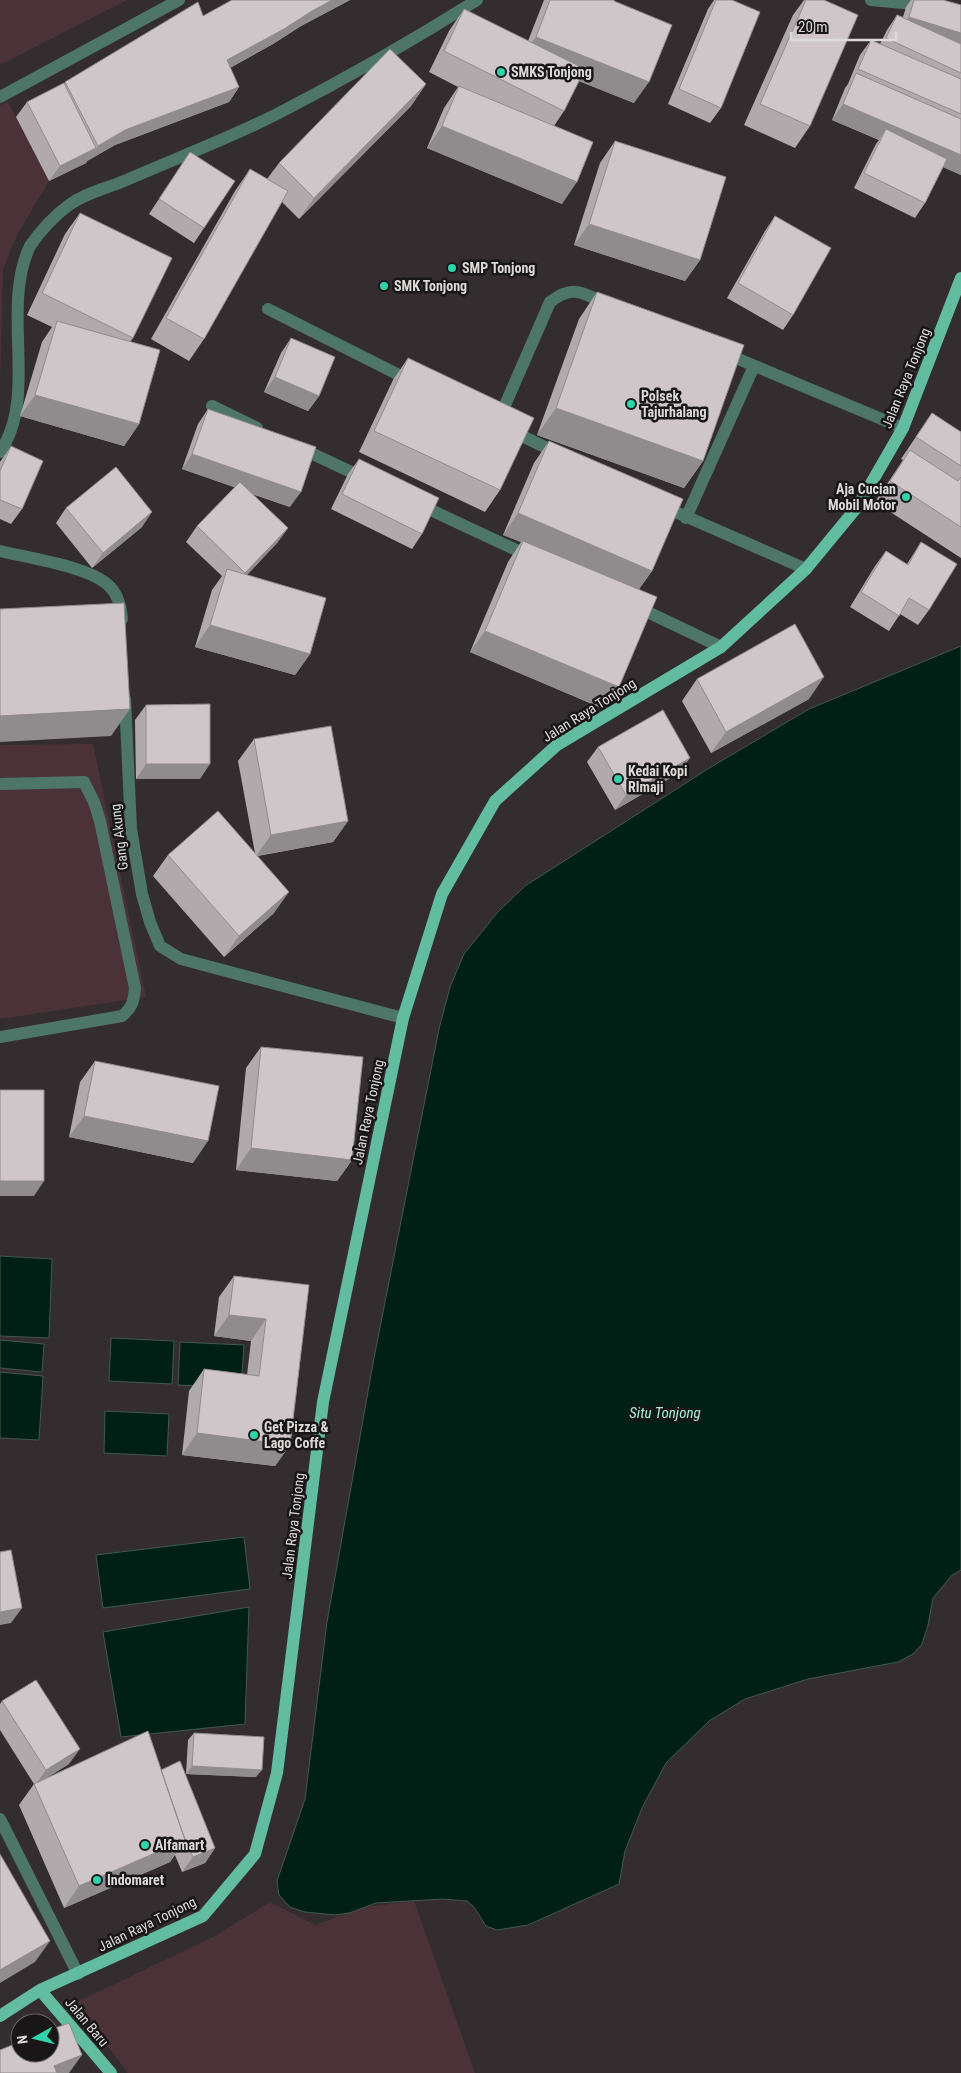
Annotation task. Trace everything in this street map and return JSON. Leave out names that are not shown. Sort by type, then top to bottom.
[{"type":"main road","name":"Jalan Raya Tonjong","points":[[0,2016],[40,1990],[203,1916],[255,1854],[277,1772],[323,1402],[402,1018],[442,894],[495,801],[557,745],[721,647],[806,569],[858,506],[903,428],[961,278]]},
{"type":"main road","name":"Jalan Baru","points":[[40,1990],[111,2073]]},
{"type":"street","points":[[0,97],[179,0]]},
{"type":"street","points":[[0,452],[14,426],[16,408],[13,318],[15,294],[21,269],[29,248],[47,224],[68,205],[82,196],[122,182],[276,114],[382,58],[477,0]]},
{"type":"street","points":[[871,0],[934,6]]},
{"type":"street","points":[[574,462],[492,421],[550,302],[561,293],[576,291],[620,310]]},
{"type":"street","points":[[268,309],[426,388]]},
{"type":"street","points":[[710,347],[903,428]]},
{"type":"street","points":[[686,518],[754,366]]},
{"type":"street","points":[[212,406],[265,432]]},
{"type":"street","points":[[283,440],[381,486]]},
{"type":"street","points":[[408,499],[542,562]]},
{"type":"street","points":[[651,501],[686,518],[806,569]]},
{"type":"street","points":[[0,551],[85,572],[108,585],[121,605],[122,631]]},
{"type":"street","points":[[623,600],[721,647]]},
{"type":"street","name":"Gang Akung","points":[[124,686],[131,829],[142,894],[150,922],[160,946],[181,959],[402,1018]]},
{"type":"street","points":[[0,784],[84,782],[94,802],[100,821],[135,988],[134,999],[130,1009],[122,1016],[0,1036]]},
{"type":"street","points":[[0,1819],[78,1974]]},
{"type":"shaded area","points":[[0,0],[127,0],[0,65]]},
{"type":"shaded area","points":[[8,102],[49,181],[18,233],[3,269],[0,384],[0,105]]},
{"type":"shaded area","points":[[93,744],[146,997],[0,1019],[0,745]]},
{"type":"shaded area","points":[[414,1901],[475,2073],[128,2073],[75,2003],[215,1936],[270,1902],[315,1925],[365,1907]]},
{"type":"water","name":"Situ Tonjong","points":[[961,646],[961,1570],[952,1575],[933,1598],[922,1644],[913,1654],[898,1662],[808,1679],[745,1699],[709,1721],[666,1763],[642,1808],[625,1851],[619,1884],[528,1925],[497,1930],[486,1926],[474,1907],[467,1901],[443,1899],[376,1903],[349,1913],[335,1915],[305,1912],[290,1907],[279,1895],[277,1881],[305,1799],[327,1622],[374,1358],[439,1029],[450,987],[464,954],[497,913],[525,886],[711,767],[809,709]]},
{"type":"water","points":[[0,1256],[52,1259],[49,1338],[0,1336]]},
{"type":"water","points":[[111,1338],[174,1341],[172,1384],[109,1381]]},
{"type":"water","points":[[0,1340],[44,1344],[42,1372],[0,1368]]},
{"type":"water","points":[[180,1342],[244,1345],[241,1388],[178,1385]]},
{"type":"water","points":[[0,1372],[43,1376],[39,1440],[0,1438]]},
{"type":"water","points":[[105,1411],[169,1414],[167,1456],[104,1453]]},
{"type":"water","points":[[244,1537],[250,1589],[103,1608],[96,1555]]},
{"type":"water","points":[[249,1607],[245,1724],[121,1737],[103,1632]]},
{"type":"building","points":[[232,0],[332,0],[227,60],[239,87],[125,130],[98,146],[65,82],[198,2],[203,16]]},
{"type":"building","points":[[550,0],[614,0],[672,25],[649,82],[536,37]]},
{"type":"building","points":[[716,0],[732,0],[760,12],[721,108],[679,89]]},
{"type":"building","points":[[806,0],[824,0],[858,15],[810,126],[760,104]]},
{"type":"building","points":[[914,0],[943,0],[961,5],[961,33],[909,17]]},
{"type":"building","points":[[464,9],[585,69],[564,111],[444,51]]},
{"type":"building","points":[[897,15],[961,44],[961,73],[886,38]]},
{"type":"building","points":[[871,40],[961,79],[961,114],[858,69]]},
{"type":"building","points":[[390,49],[426,84],[314,198],[279,163]]},
{"type":"building","points":[[856,73],[961,119],[961,155],[843,104]]},
{"type":"building","points":[[64,83],[96,148],[60,166],[27,102]]},
{"type":"building","points":[[459,86],[593,142],[577,182],[442,126]]},
{"type":"building","points":[[886,129],[947,159],[925,203],[864,173]]},
{"type":"building","points":[[615,141],[726,177],[700,260],[589,224]]},
{"type":"building","points":[[190,152],[235,181],[204,228],[159,199]]},
{"type":"building","points":[[250,169],[288,191],[204,339],[166,318]]},
{"type":"building","points":[[80,213],[172,258],[133,338],[42,293]]},
{"type":"building","points":[[775,216],[831,248],[793,315],[738,283]]},
{"type":"building","name":"Polsek Tajurhalang","points":[[597,292],[744,345],[703,461],[556,408]]},
{"type":"building","points":[[57,321],[160,350],[139,424],[35,395]]},
{"type":"building","points":[[291,338],[335,357],[319,396],[275,377]]},
{"type":"building","points":[[408,358],[534,418],[500,490],[374,431]]},
{"type":"building","points":[[208,409],[316,447],[301,492],[192,454]]},
{"type":"building","points":[[932,413],[961,432],[961,466],[916,437]]},
{"type":"building","points":[[549,441],[683,499],[652,571],[518,513]]},
{"type":"building","points":[[11,446],[43,461],[22,509],[0,500],[0,471]]},
{"type":"building","points":[[910,450],[958,481],[961,477],[961,527],[890,481]]},
{"type":"building","points":[[359,459],[439,498],[422,534],[342,494]]},
{"type":"building","points":[[116,467],[152,512],[103,553],[66,508]]},
{"type":"building","points":[[240,482],[288,528],[245,573],[197,526]]},
{"type":"building","points":[[523,541],[657,597],[619,687],[485,631]]},
{"type":"building","points":[[921,542],[957,564],[929,610],[909,598],[899,616],[861,592],[886,551],[908,565]]},
{"type":"building","points":[[227,569],[326,598],[310,654],[210,625]]},
{"type":"building","points":[[124,603],[130,709],[0,716],[0,609]]},
{"type":"building","points":[[795,624],[824,677],[726,732],[697,679]]},
{"type":"building","points":[[210,704],[210,764],[146,764],[146,705]]},
{"type":"building","points":[[663,710],[690,758],[626,795],[598,747]]},
{"type":"building","points":[[331,726],[348,821],[271,835],[254,739]]},
{"type":"building","points":[[218,811],[289,892],[239,936],[168,855]]},
{"type":"building","points":[[261,1047],[363,1057],[352,1160],[251,1148]]},
{"type":"building","points":[[95,1061],[219,1086],[208,1141],[84,1116]]},
{"type":"building","points":[[0,1090],[44,1090],[44,1181],[0,1181]]},
{"type":"building","points":[[234,1276],[309,1285],[290,1445],[197,1433],[204,1369],[259,1376],[266,1319],[229,1315]]},
{"type":"building","points":[[11,1550],[22,1608],[0,1612],[0,1552]]},
{"type":"building","points":[[36,1680],[80,1749],[46,1770],[2,1701]]},
{"type":"building","points":[[148,1731],[185,1840],[79,1886],[34,1784]]},
{"type":"building","points":[[194,1733],[264,1737],[262,1770],[192,1766]]},
{"type":"building","points":[[180,1761],[215,1848],[193,1857],[161,1770]]},
{"type":"building","points":[[0,1854],[50,1941],[0,1970]]},
{"type":"building","points":[[69,2023],[82,2055],[54,2066],[57,2073],[0,2073],[0,2050],[10,2046],[10,2063],[60,2063],[60,2026]]},
{"type":"place","name":"SMKS Tonjong","points":[[501,72]]},
{"type":"place","name":"SMP Tonjong","points":[[452,268]]},
{"type":"place","name":"SMK Tonjong","points":[[384,286]]},
{"type":"place","name":"Polsek Tajurhalang","points":[[631,404]]},
{"type":"place","name":"Aja Cucian Mobil Motor","points":[[906,497]]},
{"type":"place","name":"Kedai Kopi RImaji","points":[[618,779]]},
{"type":"place","name":"Get Pizza & Lago Coffe","points":[[254,1435]]},
{"type":"place","name":"Alfamart","points":[[145,1845]]},
{"type":"place","name":"Indomaret","points":[[97,1880]]}]
